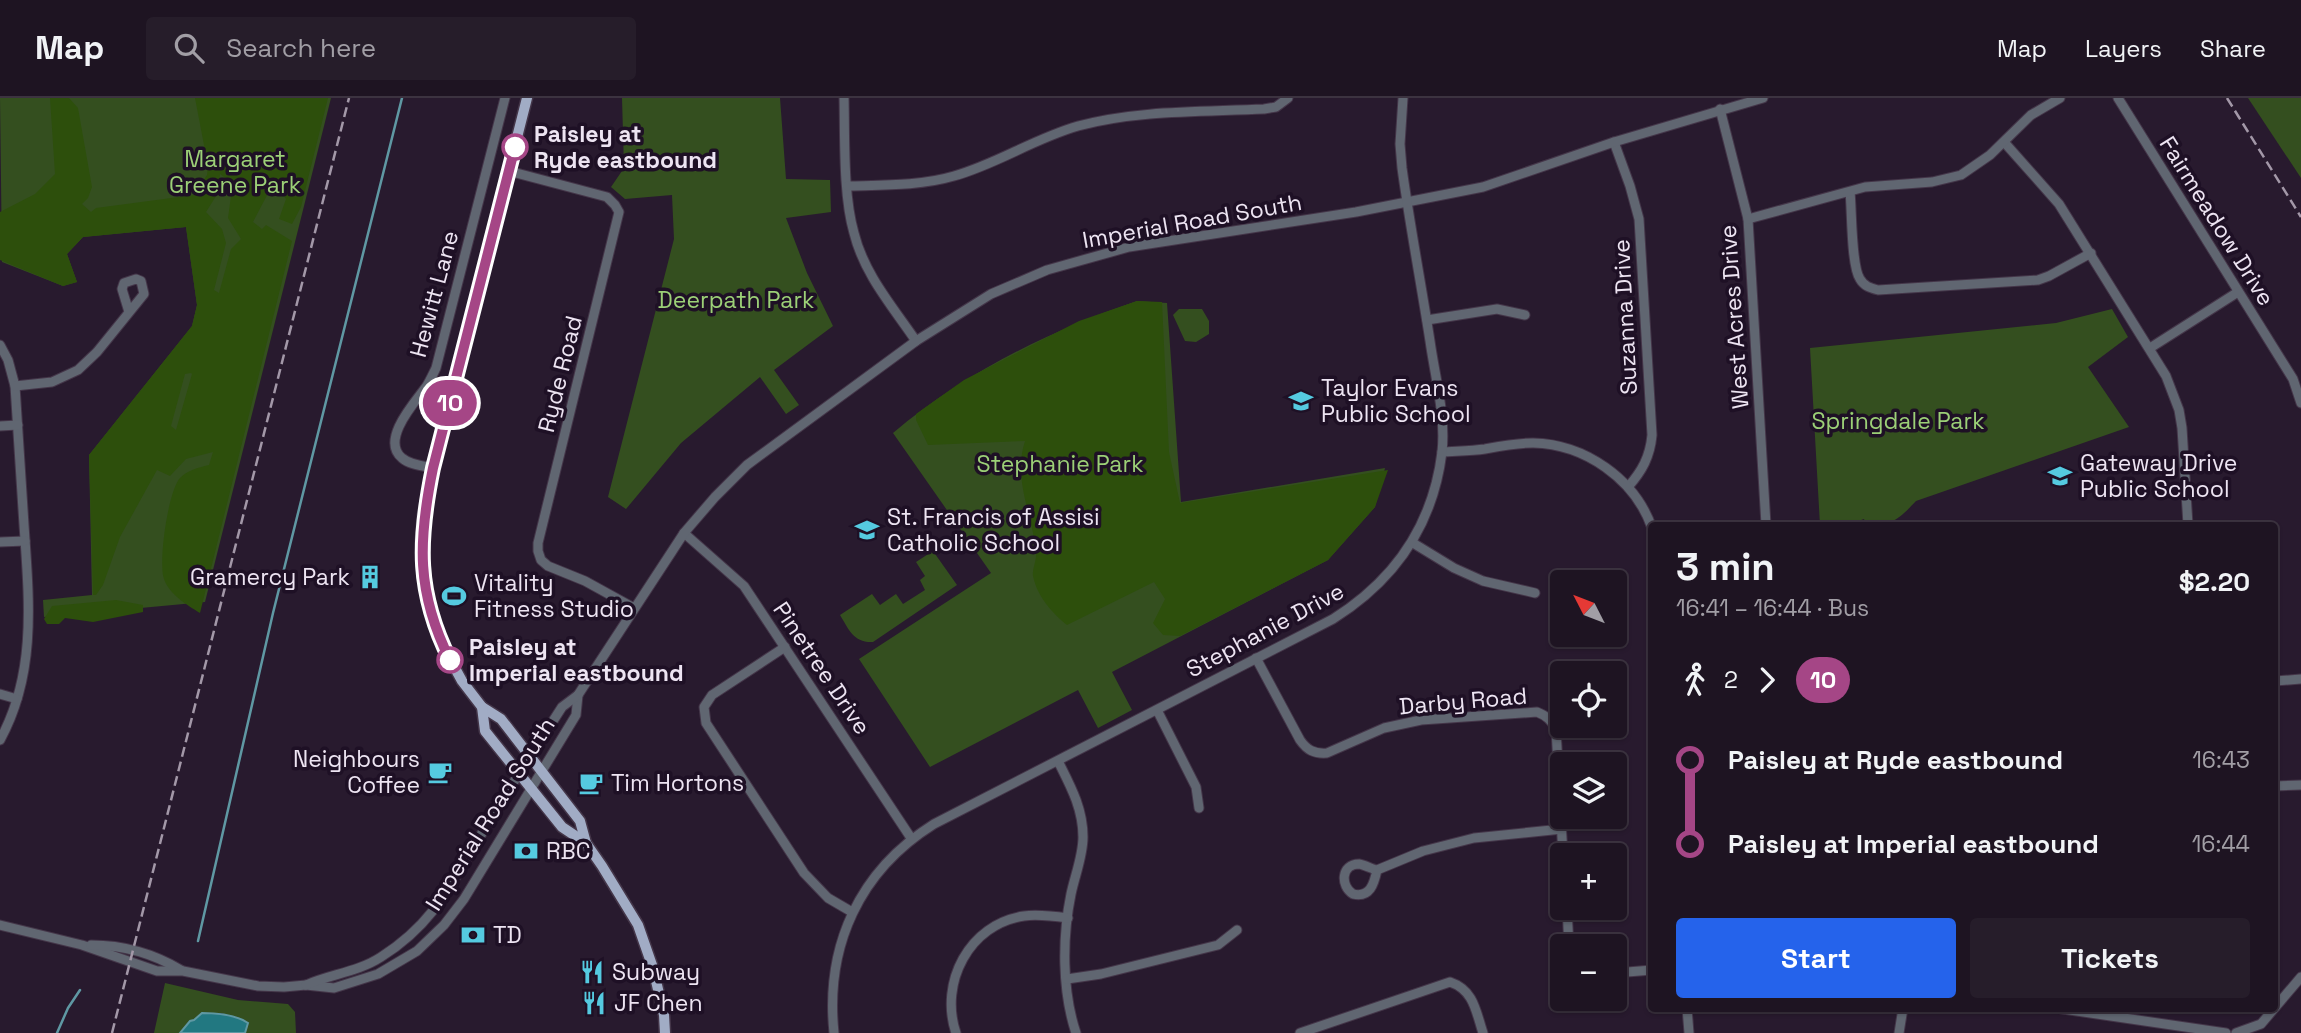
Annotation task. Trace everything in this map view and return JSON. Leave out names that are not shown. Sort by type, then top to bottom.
[{"type":"main road","points":[[527,98],[433,468],[423,515],[422,569],[437,635],[450,660],[482,707],[501,719],[580,821],[586,843],[638,925],[653,968],[664,1015],[665,1033]]},
{"type":"main road","points":[[482,707],[485,731],[562,827],[586,843]]},
{"type":"street","name":"Hewitt Lane","points":[[433,468],[404,460],[398,455],[395,447],[396,436],[406,412],[426,388],[436,368],[505,98]]},
{"type":"street","points":[[844,98],[853,233],[878,287],[916,341]]},
{"type":"street","points":[[848,186],[903,184],[953,177],[974,170],[1038,139],[1103,121],[1160,114],[1264,109],[1276,107],[1288,98]]},
{"type":"street","name":"Stephanie Drive","points":[[834,1033],[832,984],[838,950],[852,912],[866,888],[911,838],[1333,618],[1357,603],[1385,578],[1413,543],[1430,503],[1442,452],[1441,420],[1400,144],[1403,98]]},
{"type":"street","name":"Imperial Road South","points":[[306,985],[324,977],[362,968],[394,949],[421,928],[439,905],[562,706],[578,695],[684,533],[715,497],[762,453],[916,341],[991,294],[1022,280],[1100,254],[1407,203],[1483,187],[1614,142],[1763,98]]},
{"type":"street","points":[[1748,219],[1878,185],[1947,179],[1977,166],[2031,115],[2060,98]]},
{"type":"street","name":"Fairmeadow Drive","points":[[2118,98],[2293,379],[2301,403]]},
{"type":"street","name":"West Acres Drive","points":[[1720,109],[1748,219],[1766,522]]},
{"type":"street","name":"Suzanna Drive","points":[[1614,142],[1639,219],[1652,436],[1646,461],[1628,487]]},
{"type":"street","points":[[2004,142],[2044,184],[2091,253],[2166,376],[2179,410],[2188,522]]},
{"type":"street","name":"Ryde Road","points":[[509,172],[607,197],[619,212],[538,551],[541,560],[548,566],[585,581],[634,608]]},
{"type":"street","points":[[1850,192],[1858,276],[1869,288],[1878,290],[2038,280],[2091,253]]},
{"type":"street","points":[[2150,348],[2238,292]]},
{"type":"street","points":[[1427,320],[1497,309],[1525,315]]},
{"type":"street","points":[[15,386],[52,382],[78,369],[97,352],[128,312]]},
{"type":"street","points":[[0,345],[8,360],[15,386],[29,642],[27,664],[17,699],[0,740]]},
{"type":"street","points":[[0,426],[18,425]]},
{"type":"street","points":[[1442,452],[1522,443],[1553,445],[1588,457],[1618,477],[1628,487],[1649,522]]},
{"type":"street","name":"Pinetree Drive","points":[[684,533],[744,586],[911,838]]},
{"type":"street","points":[[0,542],[25,541]]},
{"type":"street","points":[[1413,543],[1454,568],[1483,581],[1535,593]]},
{"type":"street","points":[[785,647],[712,695],[704,707],[706,723],[804,873],[828,898],[852,912]]},
{"type":"street","name":"Darby Road","points":[[1256,658],[1300,740],[1305,747],[1318,754],[1327,753],[1384,728],[1421,720],[1537,712],[1551,720],[1556,729],[1557,752]]},
{"type":"street","points":[[2278,681],[2301,679]]},
{"type":"street","points":[[0,694],[17,699]]},
{"type":"street","name":"Imperial Road South","points":[[0,925],[82,945],[157,971],[183,971],[258,986],[306,985],[334,988],[364,979],[394,965],[430,940],[464,899],[576,715],[578,695]]},
{"type":"street","points":[[1157,710],[1196,787],[1199,808]]},
{"type":"street","points":[[1058,761],[1077,798],[1083,837],[1068,918],[1065,953],[1069,999],[1076,1033]]},
{"type":"street","points":[[2278,786],[2301,785]]},
{"type":"street","points":[[1377,870],[1423,852],[1474,838],[1562,829]]},
{"type":"street","name":"Darby Road","points":[[1562,829],[1563,843]]},
{"type":"street","points":[[956,1033],[950,998],[957,968],[972,945],[990,929],[1023,916],[1068,918]]},
{"type":"street","points":[[1067,979],[1101,974],[1218,945],[1237,930]]},
{"type":"street","points":[[1627,972],[1648,970]]},
{"type":"street","points":[[2278,1004],[2301,977]]},
{"type":"street","points":[[1300,1033],[1450,982],[1468,992],[1483,1033]]},
{"type":"street","points":[[1687,1012],[1689,1033]]},
{"type":"street","points":[[1899,1033],[1902,1012]]},
{"type":"street","points":[[2108,1012],[2226,1033]]},
{"type":"street","points":[[2236,1033],[2261,1024],[2271,1012]]},
{"type":"green space","name":"Margaret Greene Park","points":[[0,98],[331,98],[205,602],[44,617],[43,600],[92,595],[89,455],[192,326],[197,305],[186,227],[83,237],[67,254],[77,282],[63,286],[2,262]]},
{"type":"green space","name":"Margaret Greene Park","points":[[50,98],[69,98],[78,108],[92,187],[88,198],[82,204],[91,212],[96,208],[194,195],[207,175],[208,166],[195,98],[328,98],[301,207],[292,224],[279,219],[286,199],[283,195],[283,184],[274,182],[253,222],[262,229],[266,225],[292,241],[200,613],[179,599],[166,584],[162,571],[163,543],[168,511],[176,485],[186,473],[209,465],[213,452],[186,459],[170,476],[157,470],[120,537],[103,585],[96,595],[93,595],[89,455],[192,326],[197,305],[186,227],[83,237],[67,254],[77,282],[63,286],[0,260],[0,212],[35,194],[55,174]],"holes":[[[220,174],[228,180],[231,196],[228,218],[241,239],[231,249],[219,293],[214,290],[226,243],[222,229],[206,212],[218,193]],[[185,374],[192,374],[176,430],[171,426]]]},
{"type":"green space","name":"Deerpath Park","points":[[622,98],[780,98],[786,179],[830,180],[831,212],[786,218],[807,273],[833,326],[774,370],[799,405],[786,414],[760,377],[681,443],[626,509],[608,497],[674,239],[672,195],[625,199],[611,187],[624,168]]},
{"type":"green space","points":[[2248,98],[2301,98],[2301,178]]},
{"type":"green space","name":"Stephanie Park","points":[[1137,301],[1167,303],[1181,502],[1385,468],[1375,507],[1328,560],[1112,672],[1132,710],[1098,728],[1078,690],[930,767],[859,659],[991,573],[893,433],[949,391],[1009,356],[1072,326]]},
{"type":"green space","points":[[1137,301],[1162,302],[1169,452],[1180,503],[1388,470],[1375,507],[1328,560],[1180,636],[1163,635],[1153,623],[1165,599],[1154,582],[1067,625],[1046,604],[1033,576],[1036,555],[1021,470],[1025,441],[928,445],[916,420],[916,414],[964,380],[1079,321]]},
{"type":"green space","points":[[1179,309],[1202,309],[1209,321],[1209,334],[1196,342],[1185,341],[1173,315]]},
{"type":"green space","name":"Springdale Park","points":[[2112,309],[2128,337],[2088,367],[2129,427],[1916,501],[1899,517],[1889,522],[1865,522],[1864,519],[1856,522],[1820,522],[1810,348],[2056,323]]},
{"type":"green space","points":[[933,551],[957,585],[873,642],[857,638],[840,615],[872,594],[880,605],[896,594],[903,604],[925,590],[920,580],[925,576],[916,562]]},
{"type":"green space","points":[[116,600],[143,605],[143,612],[93,622],[65,618],[59,624],[47,624],[44,619],[52,606]]},
{"type":"green space","points":[[165,983],[238,1000],[288,1004],[295,1012],[296,1033],[245,1033],[248,1023],[221,1013],[202,1013],[189,1021],[180,1033],[154,1033]]},
{"type":"shaded area","points":[[202,1013],[243,1020],[248,1023],[245,1033],[180,1033],[190,1021]]},
{"type":"waterway","points":[[198,941],[273,613],[402,98]]},
{"type":"waterway","points":[[57,1033],[80,990]]},
{"type":"railway","points":[[112,1033],[349,98]]},
{"type":"railway","points":[[2227,98],[2301,217]]},
{"type":"bus line","name":"10","points":[[450,660],[437,635],[428,603],[422,569],[423,515],[515,147]]},
{"type":"place","name":"Paisley at Ryde eastbound","points":[[515,147]]},
{"type":"place","name":"Taylor Evans Public School","points":[[1301,401]]},
{"type":"place","name":"Gateway Drive Public School","points":[[2060,476]]},
{"type":"place","name":"St. Francis of Assisi Catholic School","points":[[867,530]]},
{"type":"place","name":"Gramercy Park","points":[[370,577]]},
{"type":"place","name":"Vitality Fitness Studio","points":[[454,596]]},
{"type":"place","name":"Paisley at Imperial eastbound","points":[[450,660]]},
{"type":"place","name":"Neighbours Coffee","points":[[440,772]]},
{"type":"place","name":"Tim Hortons","points":[[591,783]]},
{"type":"place","name":"RBC","points":[[526,851]]},
{"type":"place","name":"TD","points":[[473,935]]},
{"type":"place","name":"Subway","points":[[592,972]]},
{"type":"place","name":"JF Chen","points":[[594,1003]]}]
